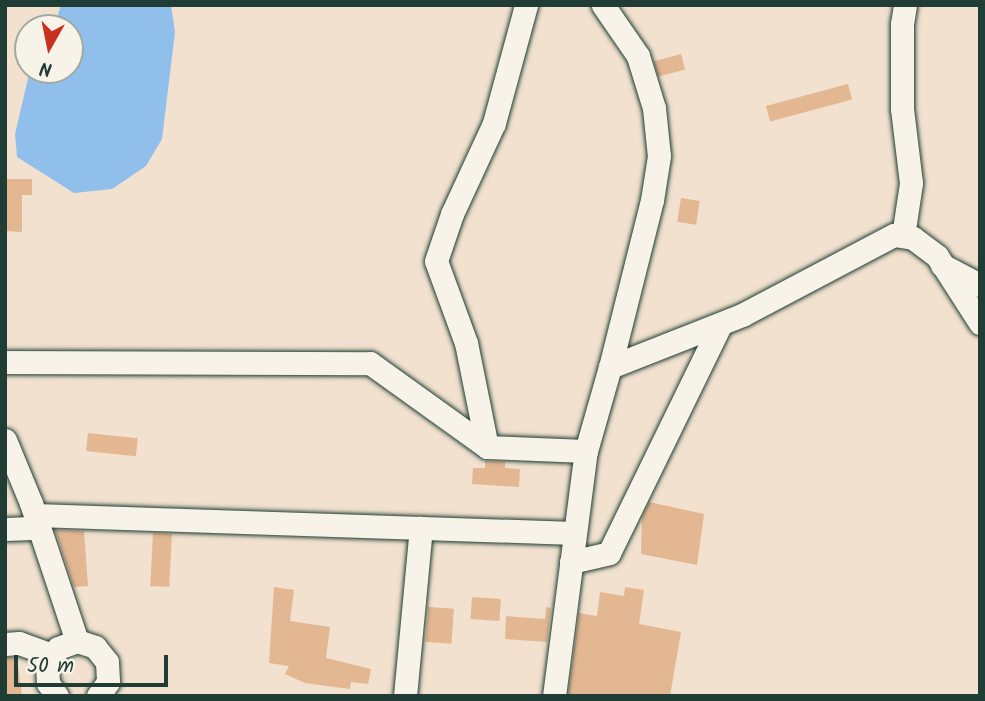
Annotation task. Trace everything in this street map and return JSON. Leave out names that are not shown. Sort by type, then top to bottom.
[{"type":"street","points":[[487,447],[466,343],[436,261],[452,214],[494,124],[526,5]]},
{"type":"street","points":[[554,696],[586,451],[652,200],[659,156],[654,108],[638,56],[603,5]]},
{"type":"street","points":[[903,236],[911,183],[902,109],[902,24],[905,5]]},
{"type":"street","points":[[610,367],[720,325],[894,235],[924,244],[942,265],[980,323]]},
{"type":"street","points":[[942,265],[980,285]]},
{"type":"street","points":[[572,562],[609,553],[720,325]]},
{"type":"street","points":[[5,362],[370,363],[487,447],[586,451]]},
{"type":"street","points":[[5,440],[37,521],[76,641]]},
{"type":"street","points":[[5,529],[37,521],[576,533]]},
{"type":"street","points":[[405,696],[421,528]]},
{"type":"street","points":[[57,696],[48,683],[46,673],[51,655],[67,643],[76,641],[95,647],[107,662],[108,681],[98,696]]},
{"type":"street","points":[[5,644],[19,643],[51,655]]},
{"type":"water","points":[[61,5],[171,5],[175,32],[162,139],[146,166],[112,189],[74,193],[17,157],[15,134],[27,84],[84,84],[84,14],[58,14]]},
{"type":"building","points":[[681,54],[685,69],[658,77],[654,61]]},
{"type":"building","points":[[848,84],[852,99],[770,121],[766,106]]},
{"type":"building","points":[[5,179],[32,179],[32,195],[22,195],[22,232],[5,231]]},
{"type":"building","points":[[681,198],[700,201],[696,225],[677,222]]},
{"type":"building","points":[[88,433],[138,438],[136,456],[86,451]]},
{"type":"building","points":[[485,461],[505,462],[505,468],[520,469],[519,487],[472,484],[473,468],[485,468]]},
{"type":"building","points":[[649,502],[704,514],[697,565],[641,554],[642,517]]},
{"type":"building","points":[[55,530],[84,531],[88,586],[74,587]]},
{"type":"building","points":[[153,533],[172,534],[169,587],[150,586]]},
{"type":"building","points":[[274,587],[294,590],[290,621],[330,627],[326,658],[371,669],[368,684],[351,682],[350,689],[305,683],[285,674],[289,666],[269,663]]},
{"type":"building","points":[[625,587],[644,590],[639,624],[681,632],[670,696],[568,696],[579,613],[597,616],[600,592],[624,596]]},
{"type":"building","points":[[472,597],[501,599],[499,621],[470,619]]},
{"type":"building","points":[[428,607],[454,609],[451,644],[426,642]]},
{"type":"building","points":[[546,607],[551,608],[547,642],[505,639],[506,616],[545,619]]},
{"type":"building","points":[[17,657],[22,696],[5,696],[5,658]]}]
